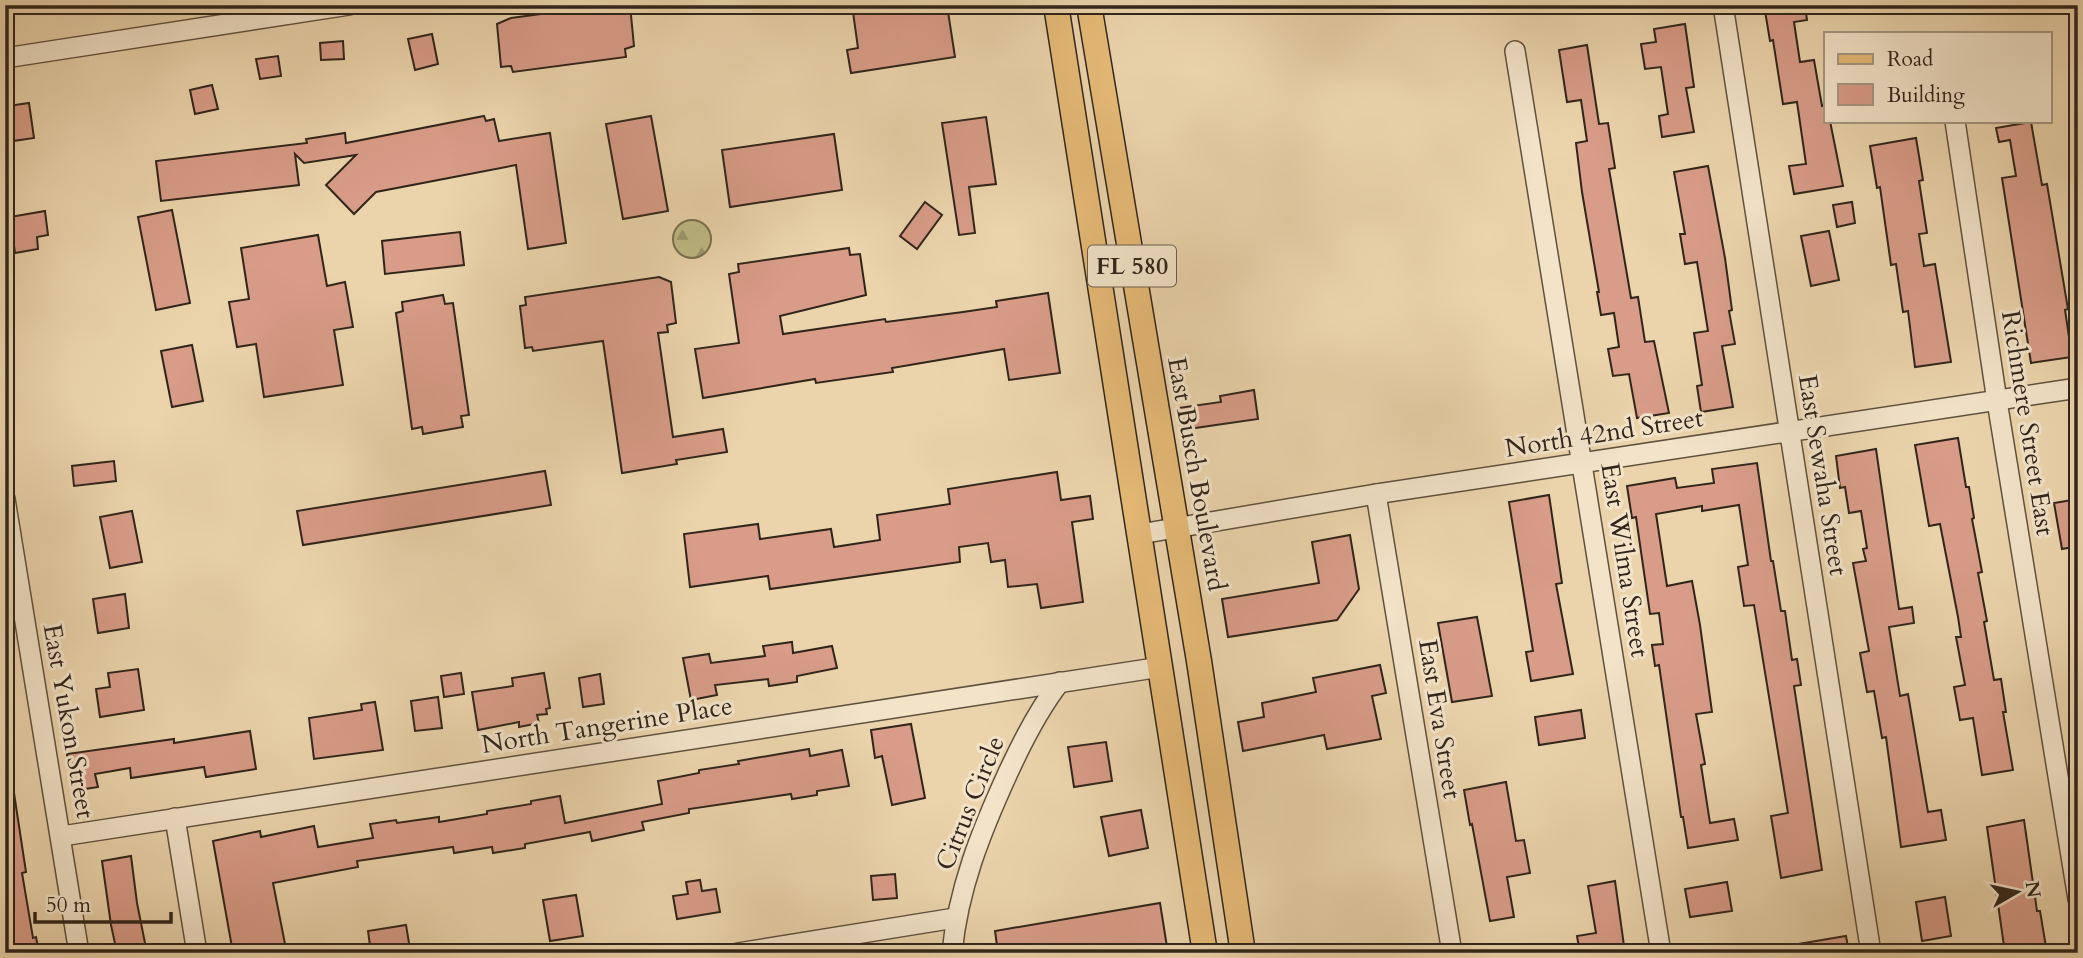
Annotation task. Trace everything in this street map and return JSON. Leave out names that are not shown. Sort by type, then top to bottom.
[{"type":"main road","name":"FL 580","points":[[1056,5],[1205,953]]},
{"type":"main road","points":[[1072,5],[1082,59],[1106,108]]},
{"type":"main road","name":"East Busch Boulevard","points":[[1089,5],[1199,661],[1243,953]]},
{"type":"street","points":[[5,58],[349,5]]},
{"type":"street","name":"East Sewaha Street","points":[[1723,5],[1871,953]]},
{"type":"street","name":"East Wilma Street","points":[[1515,51],[1661,953]]},
{"type":"street","name":"Richmere Street East","points":[[1955,122],[1997,401],[2078,899]]},
{"type":"street","name":"North 42nd Street","points":[[1139,534],[1376,494],[2078,388]]},
{"type":"street","name":"East Eva Street","points":[[1376,494],[1452,953]]},
{"type":"street","name":"East Yukon Street","points":[[5,499],[79,953]]},
{"type":"street","name":"North Tangerine Place","points":[[62,836],[1160,667]]},
{"type":"street","name":"Citrus Circle","points":[[952,953],[955,918],[968,870],[989,814],[1023,740],[1046,699],[1060,682]]},
{"type":"street","points":[[175,818],[197,953]]},
{"type":"street","points":[[738,953],[955,918]]},
{"type":"green space","points":[[692,220],[706,225],[711,239],[706,253],[692,258],[678,253],[673,239],[678,225]]},
{"type":"building","points":[[608,5],[630,5],[634,46],[625,49],[626,57],[513,72],[511,66],[501,67],[497,24],[511,18]]},
{"type":"building","points":[[895,5],[947,5],[955,57],[851,73],[847,50],[858,48],[853,12]]},
{"type":"building","points":[[1764,5],[1805,5],[1807,20],[1794,22],[1800,62],[1814,60],[1824,106],[1824,122],[1830,122],[1843,186],[1794,194],[1789,166],[1806,164],[1797,102],[1783,104],[1773,40],[1770,41]]},
{"type":"building","points":[[1685,24],[1694,87],[1686,88],[1694,132],[1662,137],[1659,116],[1668,114],[1661,67],[1645,69],[1641,44],[1656,42],[1654,29]]},
{"type":"building","points":[[432,34],[438,64],[415,70],[408,39]]},
{"type":"building","points":[[343,41],[344,59],[321,60],[320,43]]},
{"type":"building","points":[[1587,45],[1599,124],[1608,123],[1615,168],[1609,169],[1631,298],[1638,297],[1645,342],[1654,341],[1669,413],[1637,418],[1629,374],[1613,376],[1608,349],[1619,347],[1614,313],[1601,315],[1576,143],[1587,141],[1581,100],[1567,102],[1559,50]]},
{"type":"building","points":[[278,56],[281,76],[260,79],[256,59]]},
{"type":"building","points":[[212,85],[218,109],[195,114],[190,90]]},
{"type":"building","points":[[29,103],[34,138],[13,141],[8,106]]},
{"type":"building","points":[[484,116],[486,121],[494,119],[499,141],[550,133],[566,243],[528,249],[516,165],[376,192],[354,214],[326,185],[356,155],[304,163],[295,154],[299,185],[161,201],[156,161],[307,143],[306,139],[345,133],[346,143]]},
{"type":"building","points":[[651,116],[668,211],[623,219],[606,124]]},
{"type":"building","points":[[986,117],[996,184],[969,187],[975,233],[959,235],[942,123]]},
{"type":"building","points":[[2031,122],[2042,185],[2047,184],[2068,309],[2065,310],[2072,357],[2031,363],[2002,178],[2016,176],[2010,140],[1999,142],[1996,128]]},
{"type":"building","points":[[834,134],[842,190],[730,207],[722,150]]},
{"type":"building","points":[[1916,138],[1923,180],[1919,181],[1927,233],[1919,234],[1924,266],[1935,264],[1951,362],[1915,367],[1908,311],[1903,312],[1896,264],[1891,265],[1880,187],[1877,188],[1870,146]]},
{"type":"building","points":[[1708,166],[1725,258],[1732,310],[1729,311],[1735,344],[1722,346],[1733,407],[1701,412],[1697,386],[1702,385],[1694,333],[1708,331],[1697,262],[1685,264],[1680,234],[1685,234],[1674,172]]},
{"type":"building","points":[[925,202],[942,215],[917,249],[900,236]]},
{"type":"building","points":[[1852,202],[1855,223],[1837,227],[1833,205]]},
{"type":"building","points":[[172,210],[190,303],[156,310],[138,217]]},
{"type":"building","points":[[45,211],[48,235],[37,237],[38,249],[15,253],[10,217]]},
{"type":"building","points":[[1829,231],[1839,280],[1811,286],[1801,236]]},
{"type":"building","points":[[460,232],[464,265],[385,274],[382,241]]},
{"type":"building","points":[[318,235],[327,286],[345,282],[353,327],[334,330],[343,385],[264,397],[256,344],[237,347],[229,302],[249,299],[241,248]]},
{"type":"building","points":[[849,248],[850,255],[860,254],[866,295],[780,316],[783,334],[885,319],[886,322],[997,307],[996,301],[1048,293],[1060,373],[1009,380],[1004,349],[892,368],[893,372],[816,383],[815,379],[703,398],[695,349],[739,343],[729,274],[739,272],[738,264]]},
{"type":"building","points":[[659,277],[671,282],[676,323],[667,325],[668,332],[658,333],[673,437],[723,429],[727,452],[676,460],[677,464],[622,473],[603,341],[533,351],[532,347],[525,348],[520,306],[526,305],[525,297]]},
{"type":"building","points":[[443,295],[445,304],[453,303],[469,415],[461,416],[463,427],[423,434],[422,427],[412,429],[396,313],[403,311],[402,302]]},
{"type":"building","points":[[192,345],[203,401],[172,407],[161,351]]},
{"type":"building","points":[[1254,390],[1258,419],[1181,430],[1178,408],[1221,402],[1220,396]]},
{"type":"building","points":[[1958,438],[1966,487],[1969,487],[1982,572],[1978,573],[1987,621],[1984,622],[1994,680],[2001,679],[2006,712],[2003,712],[2013,770],[1982,775],[1973,718],[1960,720],[1954,687],[1965,685],[1956,637],[1961,637],[1958,617],[1940,524],[1929,526],[1915,445]]},
{"type":"building","points":[[1876,449],[1899,609],[1912,607],[1914,623],[1889,627],[1900,696],[1908,694],[1928,812],[1941,810],[1946,840],[1901,847],[1886,737],[1882,738],[1874,691],[1867,692],[1860,653],[1869,651],[1853,563],[1866,561],[1863,549],[1867,548],[1861,511],[1849,513],[1845,487],[1840,488],[1836,456]]},
{"type":"building","points":[[114,461],[116,481],[74,486],[72,466]]},
{"type":"building","points":[[1757,463],[1781,611],[1785,611],[1792,660],[1797,659],[1801,685],[1794,686],[1822,870],[1781,878],[1771,816],[1788,813],[1754,605],[1744,606],[1738,567],[1748,565],[1739,505],[1702,511],[1702,506],[1656,514],[1667,586],[1692,581],[1700,625],[1712,712],[1696,714],[1705,764],[1701,765],[1710,823],[1734,819],[1738,840],[1688,848],[1659,665],[1655,666],[1652,645],[1663,644],[1659,613],[1650,614],[1636,517],[1632,518],[1627,486],[1675,478],[1677,488],[1714,483],[1712,469]]},
{"type":"building","points":[[545,471],[551,505],[303,545],[297,511]]},
{"type":"building","points":[[1057,472],[1061,500],[1090,496],[1093,519],[1072,522],[1083,602],[1041,608],[1037,584],[1008,587],[1005,560],[991,562],[988,543],[959,547],[960,562],[770,589],[768,576],[690,587],[684,534],[758,524],[760,539],[831,529],[834,547],[880,540],[877,515],[950,504],[948,489]]},
{"type":"building","points":[[1549,495],[1562,583],[1556,584],[1573,674],[1531,681],[1526,652],[1533,651],[1509,502]]},
{"type":"building","points":[[2078,499],[2078,546],[2062,549],[2054,503]]},
{"type":"building","points":[[132,511],[142,562],[110,568],[100,517]]},
{"type":"building","points":[[1350,535],[1359,589],[1337,620],[1228,637],[1222,599],[1319,583],[1312,542]]},
{"type":"building","points":[[125,594],[129,628],[98,633],[93,599]]},
{"type":"building","points":[[1477,617],[1492,696],[1452,702],[1438,623]]},
{"type":"building","points":[[792,642],[793,653],[832,646],[837,668],[797,676],[797,682],[769,686],[768,679],[715,685],[717,695],[691,700],[683,658],[709,654],[711,663],[765,656],[763,646]]},
{"type":"building","points":[[1380,665],[1386,693],[1372,696],[1381,739],[1327,749],[1324,735],[1243,751],[1238,722],[1264,717],[1262,703],[1316,692],[1313,678]]},
{"type":"building","points":[[138,669],[144,710],[100,717],[96,689],[110,687],[108,673]]},
{"type":"building","points":[[461,673],[464,694],[444,697],[441,676]]},
{"type":"building","points":[[544,673],[550,708],[546,709],[547,714],[537,715],[539,723],[519,727],[519,722],[478,730],[472,692],[513,686],[512,678]]},
{"type":"building","points":[[600,674],[604,704],[583,707],[579,678]]},
{"type":"building","points":[[438,697],[442,728],[415,731],[411,701]]},
{"type":"building","points":[[375,702],[383,750],[314,759],[309,718],[362,710],[361,704]]},
{"type":"building","points":[[1581,710],[1585,738],[1539,745],[1535,717]]},
{"type":"building","points":[[911,724],[925,798],[892,805],[882,756],[875,758],[871,730]]},
{"type":"building","points":[[250,731],[256,769],[206,777],[204,767],[131,778],[130,768],[95,774],[98,787],[73,791],[67,754],[174,739],[174,743]]},
{"type":"building","points":[[1106,742],[1112,781],[1074,787],[1068,747]]},
{"type":"building","points":[[809,749],[810,756],[842,750],[849,786],[817,791],[817,795],[792,799],[791,794],[689,809],[689,813],[642,822],[644,830],[592,841],[590,832],[493,853],[492,847],[454,853],[453,847],[357,861],[358,867],[273,883],[286,949],[263,953],[233,953],[213,841],[260,831],[261,837],[314,826],[318,847],[373,838],[370,824],[439,817],[439,822],[487,814],[487,811],[560,796],[565,823],[662,804],[658,781],[699,773],[699,770],[739,764],[738,761]]},
{"type":"building","points":[[1506,782],[1516,841],[1524,840],[1530,873],[1507,877],[1514,917],[1490,921],[1464,790]]},
{"type":"building","points":[[5,793],[14,793],[26,872],[22,873],[33,938],[36,937],[39,953],[5,953]]},
{"type":"building","points":[[1141,810],[1148,848],[1109,856],[1101,817]]},
{"type":"building","points":[[2024,820],[2037,911],[2040,911],[2046,947],[2005,953],[1987,827]]},
{"type":"building","points":[[131,856],[147,953],[117,953],[111,925],[102,861]]},
{"type":"building","points":[[895,874],[897,898],[873,900],[871,876]]},
{"type":"building","points":[[700,880],[702,891],[716,889],[720,912],[677,919],[673,896],[688,894],[686,882]]},
{"type":"building","points":[[1615,881],[1625,953],[1580,953],[1577,936],[1596,933],[1588,886]]},
{"type":"building","points":[[1727,882],[1732,911],[1690,917],[1685,889]]},
{"type":"building","points":[[576,895],[583,936],[550,941],[543,900]]},
{"type":"building","points":[[1945,897],[1951,936],[1922,941],[1916,902]]},
{"type":"building","points":[[1160,903],[1168,953],[998,953],[995,931]]},
{"type":"building","points":[[406,925],[410,949],[371,953],[368,931]]},
{"type":"building","points":[[1846,936],[1849,953],[1793,953],[1792,945]]}]
